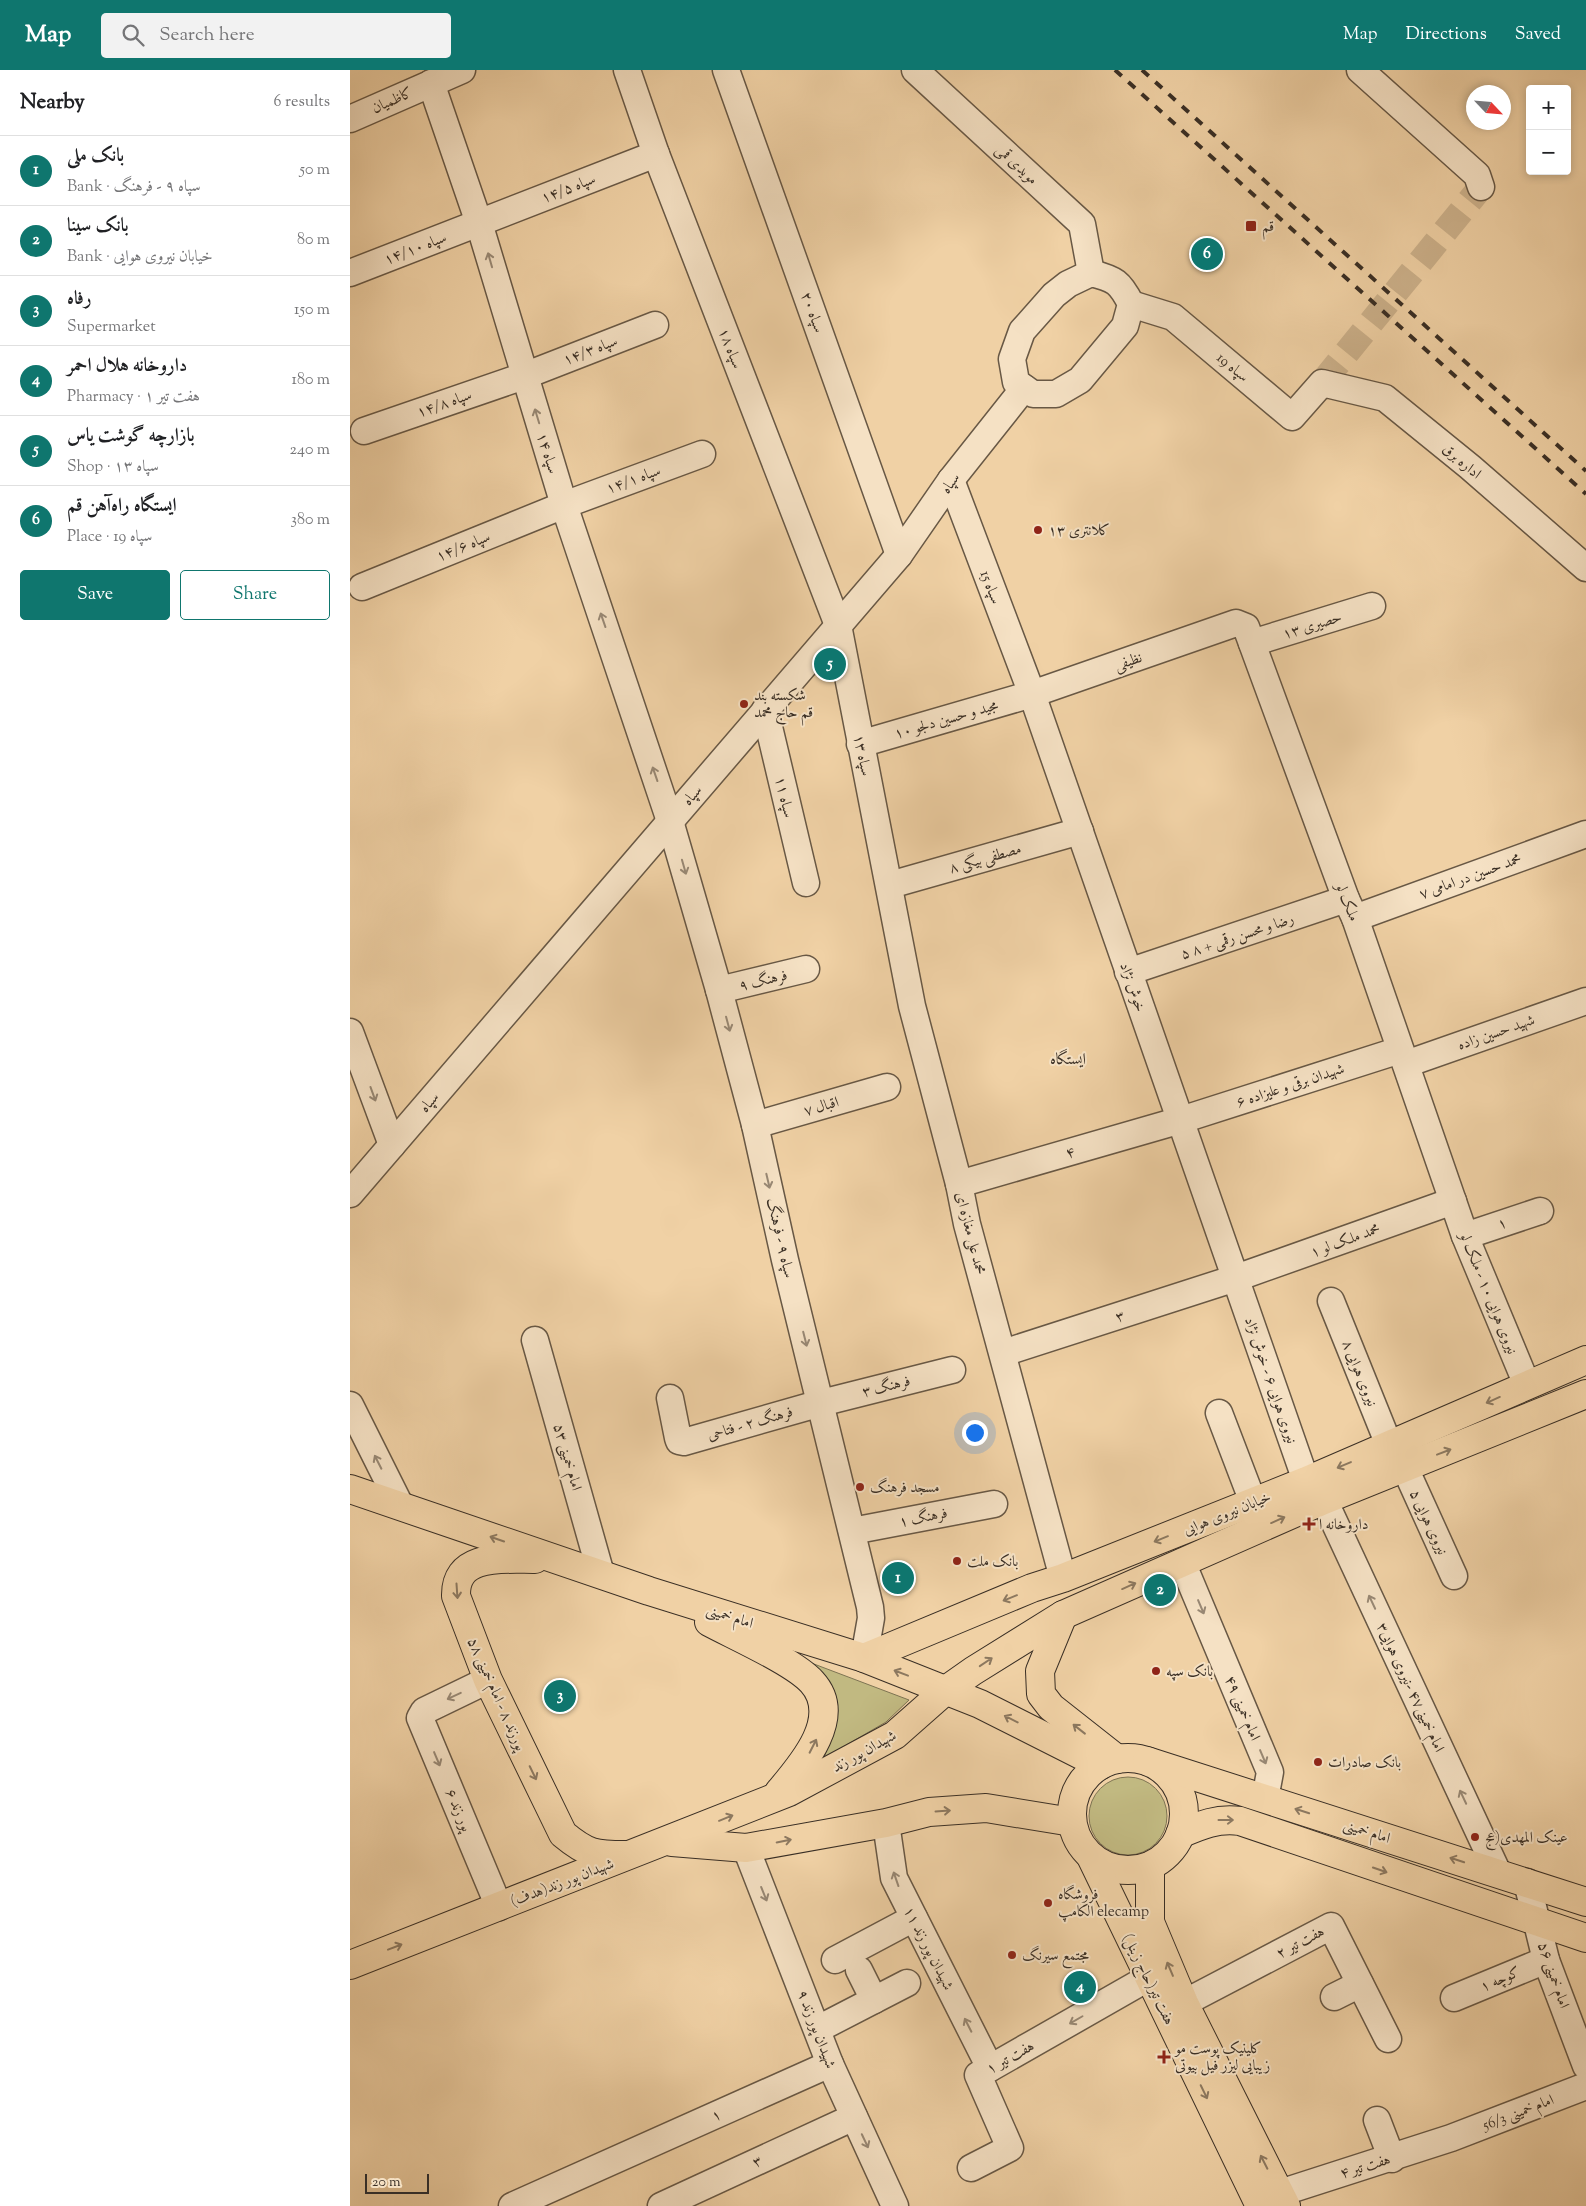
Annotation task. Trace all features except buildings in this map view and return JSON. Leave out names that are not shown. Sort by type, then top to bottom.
[{"type":"main road","name":"خیابان نیروی هوایی","points":[[946,1690],[1007,1648],[1062,1615],[1182,1562],[1315,1491],[1390,1445],[1586,1360]]},
{"type":"main road","name":"خیابان نیروی هوایی","points":[[864,1658],[1032,1588],[1063,1578],[1253,1502],[1315,1491],[1405,1468],[1586,1394]]},
{"type":"main road","name":"امام خمینی","points":[[350,1489],[556,1560],[864,1658],[980,1704],[1109,1762]]},
{"type":"main road","name":"پورزند ۸ - امام خمینی ۵۸","points":[[556,1560],[495,1560],[477,1563],[463,1570],[456,1583],[456,1596],[488,1680],[563,1834],[578,1846],[597,1855],[632,1856]]},
{"type":"main road","points":[[649,1590],[786,1663],[812,1682],[820,1695],[823,1716],[819,1734],[800,1768],[773,1798]]},
{"type":"main road","points":[[1062,1615],[1040,1671],[1041,1694],[1051,1707],[1109,1762]]},
{"type":"main road","name":"شهیدان پور زند","points":[[773,1798],[895,1735],[946,1690]]},
{"type":"main road","points":[[1132,1758],[1147,1762],[1171,1778],[1181,1796],[1184,1815],[1180,1834],[1168,1853],[1150,1866],[1135,1870],[1120,1870],[1106,1866],[1092,1858],[1076,1836],[1072,1822],[1072,1805],[1078,1789],[1088,1775],[1109,1762],[1132,1758]]},
{"type":"main road","name":"امام خمینی","points":[[1147,1762],[1586,1902]]},
{"type":"main road","name":"شهیدان پور زند(هدف)","points":[[350,1965],[632,1856],[773,1798]]},
{"type":"main road","points":[[666,1842],[746,1848],[886,1823],[929,1812],[986,1808],[1072,1822]]},
{"type":"main road","name":"امام خمینی","points":[[1180,1834],[1206,1822],[1224,1819],[1240,1820],[1586,1938]]},
{"type":"main road","name":"هفت تیر(حاج زینل)","points":[[1092,1858],[1148,1978],[1275,2202]]},
{"type":"main road","name":"هفت تیر(حاج زینل)","points":[[1150,1866],[1150,1922],[1184,2003],[1275,2202]]},
{"type":"street","name":"کاظمیان","points":[[350,119],[462,70]]},
{"type":"street","name":"سپاه ۱۸","points":[[627,70],[656,154],[838,625]]},
{"type":"street","name":"سپاه ۲۰","points":[[726,70],[899,555]]},
{"type":"street","name":"مویدی قمی","points":[[915,70],[1082,224],[1091,273]]},
{"type":"street","points":[[1360,70],[1479,181]]},
{"type":"street","name":"سپاه ۱۴","points":[[432,83],[479,222],[564,505],[670,820]]},
{"type":"street","name":"سپاه ۱۴/۵","points":[[479,222],[656,154]]},
{"type":"street","name":"سپاه ۱۴/۱۰","points":[[350,273],[479,222]]},
{"type":"street","points":[[1091,273],[1111,278],[1122,286],[1131,304],[1125,326],[1080,380],[1056,394],[1033,394],[1016,382],[1012,359],[1022,331],[1054,295],[1068,284],[1091,273]]},
{"type":"street","name":"سپاه 19","points":[[1131,304],[1173,317],[1292,417],[1322,383]]},
{"type":"street","name":"سپاه ۱۴/۳","points":[[524,376],[655,325]]},
{"type":"street","name":"سپاه ۱۴/۸","points":[[364,431],[524,376]]},
{"type":"street","name":"اداره برق","points":[[1322,383],[1385,398],[1470,467],[1586,568]]},
{"type":"street","name":"سپاه","points":[[350,1194],[899,555],[951,480],[1024,388]]},
{"type":"street","name":"سپاه ۱۴/۱","points":[[564,505],[702,454]]},
{"type":"street","name":"سپاه 15","points":[[951,480],[1032,694]]},
{"type":"street","name":"سپاه ۱۴/۶","points":[[362,587],[564,505]]},
{"type":"street","name":"۱۳ حصیری","points":[[1252,643],[1372,606]]},
{"type":"street","name":"ملک لو","points":[[1224,628],[1236,623],[1246,627],[1350,909],[1453,1201]]},
{"type":"street","name":"سپاه ۱۳","points":[[838,625],[860,744],[890,885]]},
{"type":"street","name":"نظیفی","points":[[1032,694],[1224,628]]},
{"type":"street","name":"۱۰ مجید و حسین دلجو","points":[[860,744],[1032,694]]},
{"type":"street","name":"خوش نژاد","points":[[1032,694],[1236,1278]]},
{"type":"street","name":"سپاه ۱۱","points":[[765,710],[806,883]]},
{"type":"street","name":"سپاه ۹ - فرهنگ","points":[[670,820],[719,990],[755,1125],[870,1608],[871,1618],[864,1658]]},
{"type":"street","name":"۸ مصطفی بیگی","points":[[890,885],[1080,831]]},
{"type":"street","name":"۷ محمد حسین در امامی","points":[[1350,909],[1586,834]]},
{"type":"street","name":"محمد علی مغازه ای","points":[[890,885],[912,1006],[959,1184],[967,1224],[1063,1578]]},
{"type":"street","name":"۵ رضا و محسن رقمی + ۸","points":[[1128,972],[1350,909]]},
{"type":"street","name":"فرهنگ ۹","points":[[719,990],[806,969]]},
{"type":"street","name":"شهید حسین زاده","points":[[1403,1057],[1586,1001]]},
{"type":"street","points":[[350,1032],[392,1145]]},
{"type":"street","name":"۶ شهیدان برقی و علیزاده","points":[[1181,1120],[1403,1057]]},
{"type":"street","name":"۷ اقبال","points":[[755,1125],[887,1087]]},
{"type":"street","name":"۴","points":[[959,1184],[1181,1120]]},
{"type":"street","name":"نیروی هوایی ۱۰ - ملک لو","points":[[1453,1201],[1465,1236],[1527,1385]]},
{"type":"street","name":"۱ محمد ملک لو","points":[[1236,1278],[1453,1201]]},
{"type":"street","name":"۱","points":[[1465,1236],[1540,1211]]},
{"type":"street","name":"۳","points":[[1003,1353],[1236,1278]]},
{"type":"street","name":"نیروی هوایی ۶ - خوش نژاد","points":[[1236,1278],[1315,1491]]},
{"type":"street","name":"نیروی هوایی ۸","points":[[1331,1301],[1390,1445]]},
{"type":"street","name":"امام خمینی ۵۳","points":[[534,1340],[601,1574]]},
{"type":"street","name":"فرهنگ ۳","points":[[821,1402],[952,1370]]},
{"type":"street","name":"فرهنگ ۲ - فتاحی","points":[[670,1398],[679,1441],[684,1442],[821,1402]]},
{"type":"street","points":[[350,1405],[400,1505]]},
{"type":"street","points":[[1219,1413],[1253,1502]]},
{"type":"street","name":"نیروی هوایی ۵","points":[[1405,1468],[1454,1576]]},
{"type":"street","name":"امام خمینی۴۷ -نیروی هوایی۳","points":[[1315,1491],[1498,1873]]},
{"type":"street","name":"فرهنگ ۱","points":[[852,1531],[994,1504]]},
{"type":"street","name":"امام خمینی ۴۹","points":[[1182,1562],[1270,1772],[1265,1799]]},
{"type":"street","name":"پور زند ۶","points":[[488,1680],[421,1714],[420,1718],[499,1907]]},
{"type":"street","name":"شهیدان پور زند ۱۱","points":[[886,1823],[894,1878],[990,2068]]},
{"type":"street","name":"شهیدان پور زند ۹","points":[[746,1848],[818,2029],[830,2064],[895,2206]]},
{"type":"street","name":"امام خمینی ۵۶","points":[[1527,1882],[1546,1960],[1586,2066]]},
{"type":"street","points":[[835,1960],[914,1918]]},
{"type":"street","name":"هفت تیر ۲","points":[[1184,2003],[1331,1926],[1362,1975],[1388,2038]]},
{"type":"street","name":"کوچه ۱","points":[[1454,1998],[1546,1960]]},
{"type":"street","points":[[859,1970],[874,2000]]},
{"type":"street","points":[[1334,1997],[1362,1975]]},
{"type":"street","name":"هفت تیر ۱","points":[[971,2168],[1010,2148],[978,2075],[1148,1978]]},
{"type":"street","points":[[818,2029],[907,1983]]},
{"type":"street","name":"۱","points":[[512,2206],[830,2064]]},
{"type":"street","name":"امام خمینی 56/3","points":[[1451,2138],[1586,2086]]},
{"type":"street","name":"۳","points":[[661,2206],[854,2117]]},
{"type":"street","points":[[1377,2120],[1392,2159]]},
{"type":"street","name":"هفت تیر ۴","points":[[1275,2202],[1451,2138]]},
{"type":"shaded area","points":[[806,1661],[909,1700],[886,1722],[824,1758],[831,1736]]},
{"type":"shaded area","points":[[1120,1777],[1136,1777],[1150,1783],[1161,1794],[1167,1808],[1167,1824],[1161,1838],[1150,1849],[1136,1855],[1120,1855],[1106,1849],[1095,1838],[1089,1824],[1089,1808],[1095,1794],[1106,1783]]},
{"type":"tunnel","points":[[1322,383],[1481,187]]},
{"type":"railway","points":[[1115,70],[1586,494]]},
{"type":"railway","points":[[1142,70],[1586,471]]},
{"type":"place","name":"قم","points":[[1251,226]]},
{"type":"place","name":"ایستگاه راه‌آهن قم","points":[[1207,254]]},
{"type":"place","name":"کلانتری ۱۳","points":[[1038,530]]},
{"type":"place","name":"بازارچه گوشت یاس","points":[[830,664]]},
{"type":"place","name":"شکسته بند قم حاج محمد","points":[[744,704]]},
{"type":"place","name":"مسجد فرهنگ","points":[[860,1487]]},
{"type":"place","name":"داروخانه ا","points":[[1309,1524]]},
{"type":"place","name":"بانک ملت","points":[[957,1561]]},
{"type":"place","name":"بانک ملی","points":[[898,1578]]},
{"type":"place","name":"بانک سینا","points":[[1160,1590]]},
{"type":"place","name":"بانک سپه","points":[[1156,1671]]},
{"type":"place","name":"رفاه","points":[[560,1696]]},
{"type":"place","name":"بانک صادرات","points":[[1318,1762]]},
{"type":"place","name":"عینک المهدی(عج","points":[[1475,1837]]},
{"type":"place","name":"فروشگاه الکامپ elecamp","points":[[1048,1903]]},
{"type":"place","name":"مجتمع سیرنگ","points":[[1012,1955]]},
{"type":"place","name":"داروخانه هلال احمر","points":[[1080,1987]]},
{"type":"place","name":"کلینیک پوست مو زیبایی لیزر فیل بیوتی","points":[[1164,2057]]},
{"type":"district","name":"ایستگاه","points":[[1068,1058]]}]
